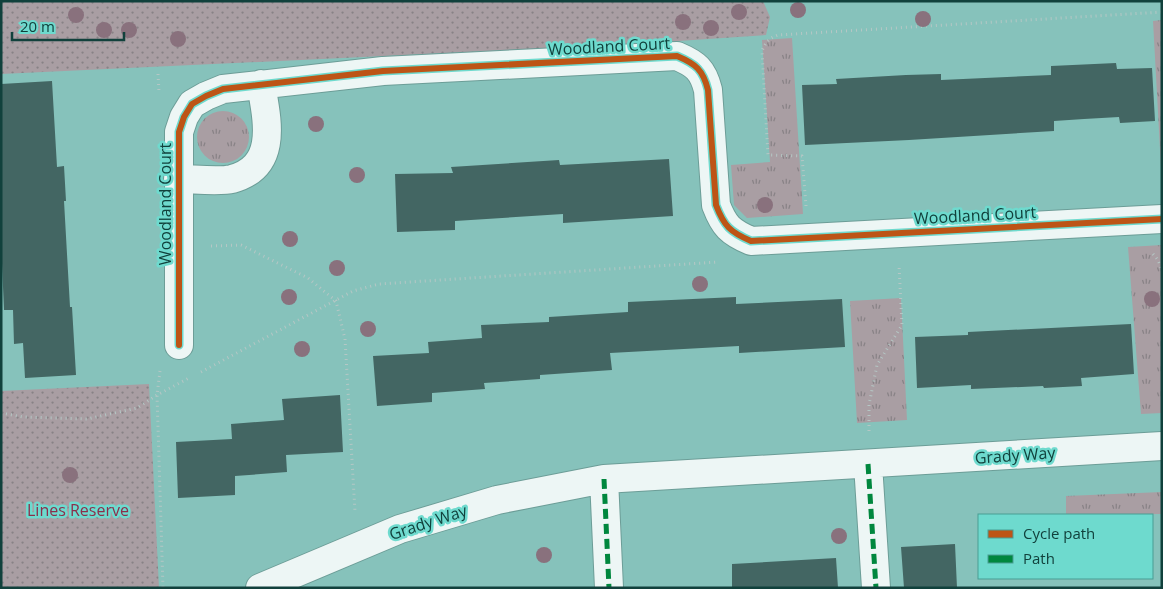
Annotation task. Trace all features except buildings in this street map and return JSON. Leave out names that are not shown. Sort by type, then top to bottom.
[{"type":"street","name":"Woodland Court","points":[[180,345],[178,179],[180,132],[184,117],[192,104],[206,96],[223,89],[261,84],[383,71],[677,56],[692,63],[705,76],[708,90],[716,205],[721,218],[728,229],[751,241],[1162,219]]},
{"type":"street","name":"Woodland Court","points":[[178,179],[231,179],[250,171],[263,156],[268,133],[261,84]]},
{"type":"street","name":"Grady Way","points":[[260,588],[409,526],[497,500],[604,480],[1162,446]]},
{"type":"street","points":[[868,464],[876,588]]},
{"type":"street","points":[[604,480],[609,588]]},
{"type":"path","points":[[806,208],[802,156],[768,155],[762,51],[767,41],[772,37],[778,35],[1162,12]]},
{"type":"path","points":[[179,248],[241,245],[308,278],[336,300],[345,339],[355,516]]},
{"type":"path","points":[[1151,253],[1158,260],[1162,270]]},
{"type":"path","points":[[868,464],[869,405],[877,365],[902,325],[899,258]]},
{"type":"path","points":[[200,372],[353,291],[379,284],[697,263],[722,263]]},
{"type":"path","points":[[1,413],[23,417],[87,419],[138,408],[191,377]]},
{"type":"path","points":[[158,395],[163,588]]},
{"type":"green space","points":[[1,1],[763,1],[770,17],[766,35],[619,45],[1,74]]},
{"type":"green space","points":[[1162,20],[1162,186],[1153,21]]},
{"type":"green space","points":[[792,38],[803,214],[747,218],[734,205],[731,165],[770,162],[762,40]]},
{"type":"green space","points":[[223,111],[237,115],[245,123],[249,137],[245,151],[237,159],[223,163],[209,159],[201,151],[197,137],[201,123],[209,115]]},
{"type":"green space","points":[[1162,245],[1162,413],[1141,414],[1128,247]]},
{"type":"green space","points":[[901,298],[907,420],[857,423],[850,301]]},
{"type":"green space","name":"Lines Reserve","points":[[149,384],[159,588],[1,588],[1,391]]},
{"type":"green space","points":[[1162,492],[1162,514],[1066,514],[1066,496]]},
{"type":"marked path","points":[[868,464],[876,588]]},
{"type":"marked path","points":[[604,479],[609,588]]},
{"type":"cycle path","points":[[179,345],[179,132],[184,117],[192,104],[223,89],[383,71],[677,56],[698,68],[704,77],[708,90],[716,205],[729,228],[751,241],[1162,219]]}]
